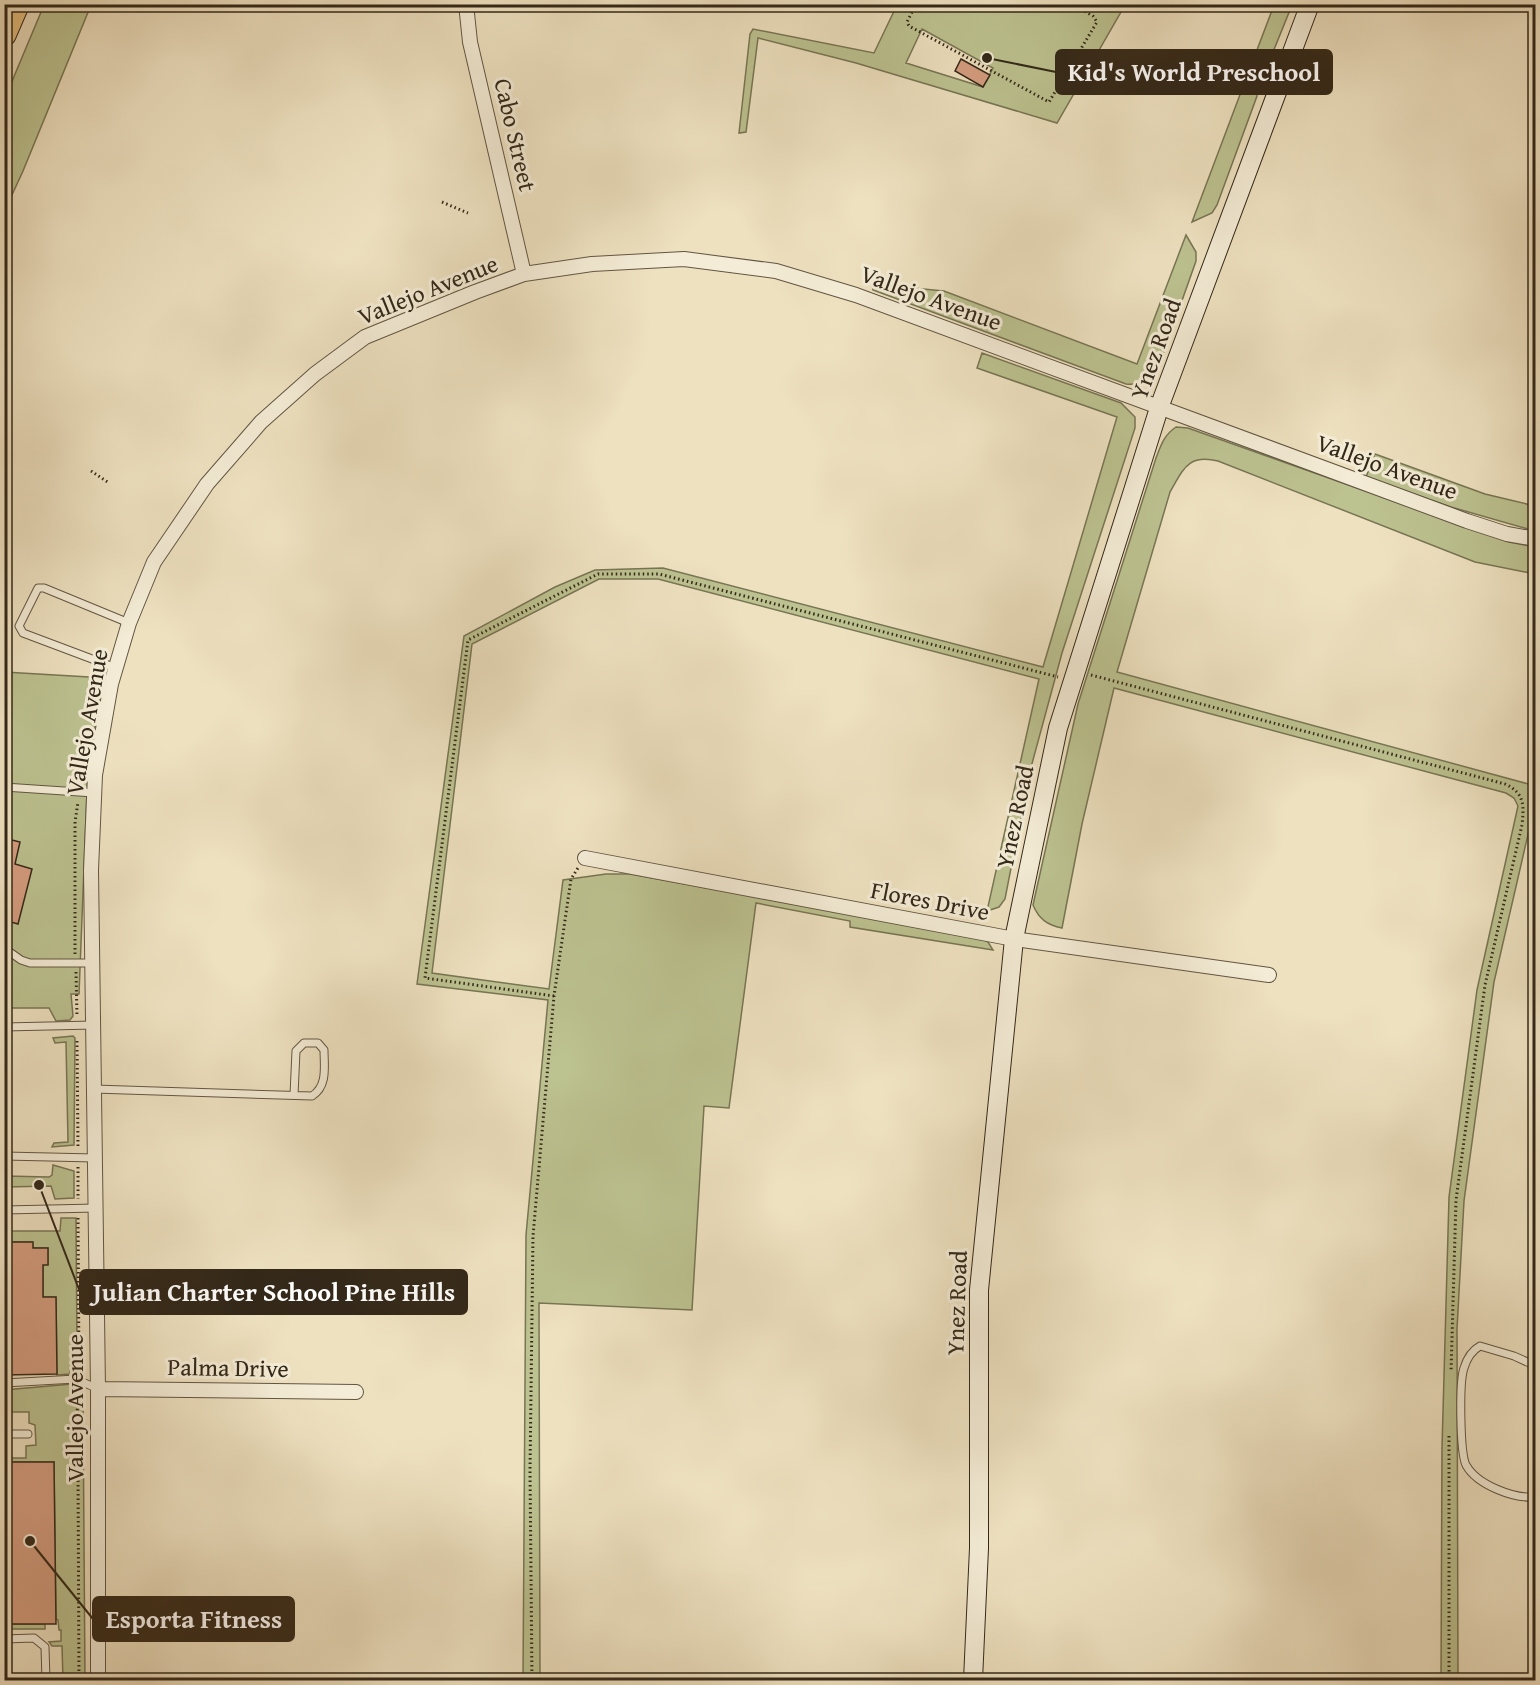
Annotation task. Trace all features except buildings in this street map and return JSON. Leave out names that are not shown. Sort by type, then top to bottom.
[{"type":"highway","points":[[4,34],[17,4]]},
{"type":"main road","name":"Ynez Road","points":[[973,1680],[979,1548],[979,1290],[1014,939],[1058,728],[1160,405],[1310,4]]},
{"type":"street","name":"Cabo Street","points":[[466,4],[470,42],[525,274]]},
{"type":"street","name":"Vallejo Avenue","points":[[98,1680],[94,1025],[88,792],[116,668],[129,623],[154,562],[207,484],[261,422],[315,374],[365,337],[525,274],[592,264],[684,259],[776,271],[856,295],[1160,405],[1467,521],[1507,534],[1536,539]]},
{"type":"street","name":"Flores Drive","points":[[585,858],[1014,939],[1269,975]]},
{"type":"street","name":"Palma Drive","points":[[98,1389],[356,1392]]},
{"type":"lane","points":[[116,668],[23,633],[20,626],[38,588],[44,588],[129,623]]},
{"type":"lane","points":[[4,787],[88,792]]},
{"type":"lane","points":[[4,948],[30,963],[93,963]]},
{"type":"lane","points":[[4,1027],[94,1025]]},
{"type":"lane","points":[[94,1089],[312,1096],[319,1092],[324,1083],[324,1050],[318,1043],[304,1043],[296,1051],[294,1095]]},
{"type":"lane","points":[[4,1156],[95,1158]]},
{"type":"lane","points":[[4,1210],[96,1208]]},
{"type":"lane","points":[[1536,1366],[1514,1356],[1480,1346],[1471,1351],[1463,1369],[1461,1413],[1465,1463],[1472,1473],[1501,1492],[1524,1498],[1536,1497]]},
{"type":"lane","points":[[4,1383],[80,1380],[98,1389]]},
{"type":"lane","points":[[4,1434],[28,1434]]},
{"type":"lane","points":[[4,1638],[34,1638],[45,1647],[46,1680]]},
{"type":"path","points":[[916,4],[907,22],[909,26],[1049,102],[1097,22],[1093,16],[1072,4]]},
{"type":"path","points":[[442,202],[468,213]]},
{"type":"path","points":[[91,471],[109,483]]},
{"type":"path","points":[[554,996],[425,978],[468,640],[598,574],[659,574],[1056,677],[1087,674],[1151,689],[1505,784],[1516,789],[1523,799],[1522,825],[1485,985],[1456,1200],[1450,1382]]},
{"type":"path","points":[[79,1680],[78,1470],[75,1424],[80,1380],[75,822],[88,792]]},
{"type":"path","points":[[532,1680],[530,1471],[533,1236],[554,996],[571,879],[585,858]]},
{"type":"path","points":[[1449,1429],[1449,1680]]},
{"type":"green space","points":[[44,5],[91,5],[5,210],[5,98]]},
{"type":"green space","points":[[897,5],[1125,5],[1057,123],[856,63],[758,38],[746,132],[739,133],[750,34],[753,29],[874,53]],"holes":[[[922,29],[993,68],[983,87],[906,63]]]},
{"type":"green space","points":[[1274,5],[1292,5],[1267,67],[1261,74],[1249,71]]},
{"type":"green space","points":[[1244,84],[1257,91],[1257,96],[1217,205],[1212,213],[1192,222]]},
{"type":"green space","points":[[1186,235],[1196,252],[1196,261],[1157,371],[1147,380],[1135,384],[1126,384],[873,290],[872,284],[944,291],[1137,364]]},
{"type":"green space","points":[[982,353],[1121,403],[1135,417],[1135,428],[1062,653],[1030,771],[1005,899],[999,907],[987,911],[1039,679],[658,579],[599,579],[472,644],[432,973],[549,989],[563,880],[606,874],[630,874],[979,937],[988,942],[993,950],[850,927],[850,921],[756,903],[729,1108],[704,1106],[692,1310],[539,1303],[540,1680],[523,1680],[526,1235],[548,1000],[417,984],[464,636],[555,587],[595,570],[663,568],[1043,667],[1117,417],[977,368]]},
{"type":"green space","points":[[1176,427],[1188,428],[1509,542],[1535,547],[1535,574],[1475,562],[1218,461],[1208,459],[1193,461],[1183,470],[1170,492],[1117,672],[1532,785],[1531,792],[1535,793],[1535,804],[1494,982],[1464,1201],[1457,1329],[1458,1680],[1441,1680],[1442,1448],[1449,1197],[1477,990],[1518,806],[1514,798],[1506,793],[1114,688],[1082,824],[1062,928],[1041,918],[1033,905],[1078,704],[1156,458],[1166,437]]},
{"type":"green space","points":[[1375,454],[1485,494],[1535,506],[1535,531],[1451,507],[1366,477]]},
{"type":"green space","points":[[4,672],[89,677],[102,689],[88,766],[79,994],[71,994],[73,1016],[70,1020],[56,1021],[49,1008],[5,1008]]},
{"type":"green space","points":[[73,1036],[75,1038],[74,1145],[52,1147],[54,1143],[68,1142],[66,1042],[55,1043],[53,1038]]},
{"type":"green space","points":[[53,1165],[74,1171],[74,1198],[55,1199],[51,1186],[5,1187],[5,1176],[49,1177],[52,1175]]},
{"type":"green space","points":[[61,1218],[76,1218],[77,1351],[71,1352],[70,1374],[57,1375],[56,1297],[43,1297],[43,1265],[48,1264],[48,1248],[33,1248],[32,1242],[5,1242],[4,1231],[60,1231]]},
{"type":"green space","points":[[72,1384],[82,1391],[83,1402],[85,1680],[63,1680],[62,1646],[52,1646],[49,1642],[61,1641],[61,1630],[59,1630],[56,1619],[54,1462],[5,1462],[5,1458],[26,1458],[26,1446],[36,1445],[35,1425],[29,1423],[29,1412],[5,1412],[4,1390]]},
{"type":"green space","points":[[4,1624],[45,1624],[45,1629],[5,1629]]},
{"type":"place","name":"Kid's World Preschool","points":[[987,58]]},
{"type":"place","name":"Julian Charter School Pine Hills","points":[[39,1185]]},
{"type":"place","name":"Esporta Fitness","points":[[30,1541]]}]
